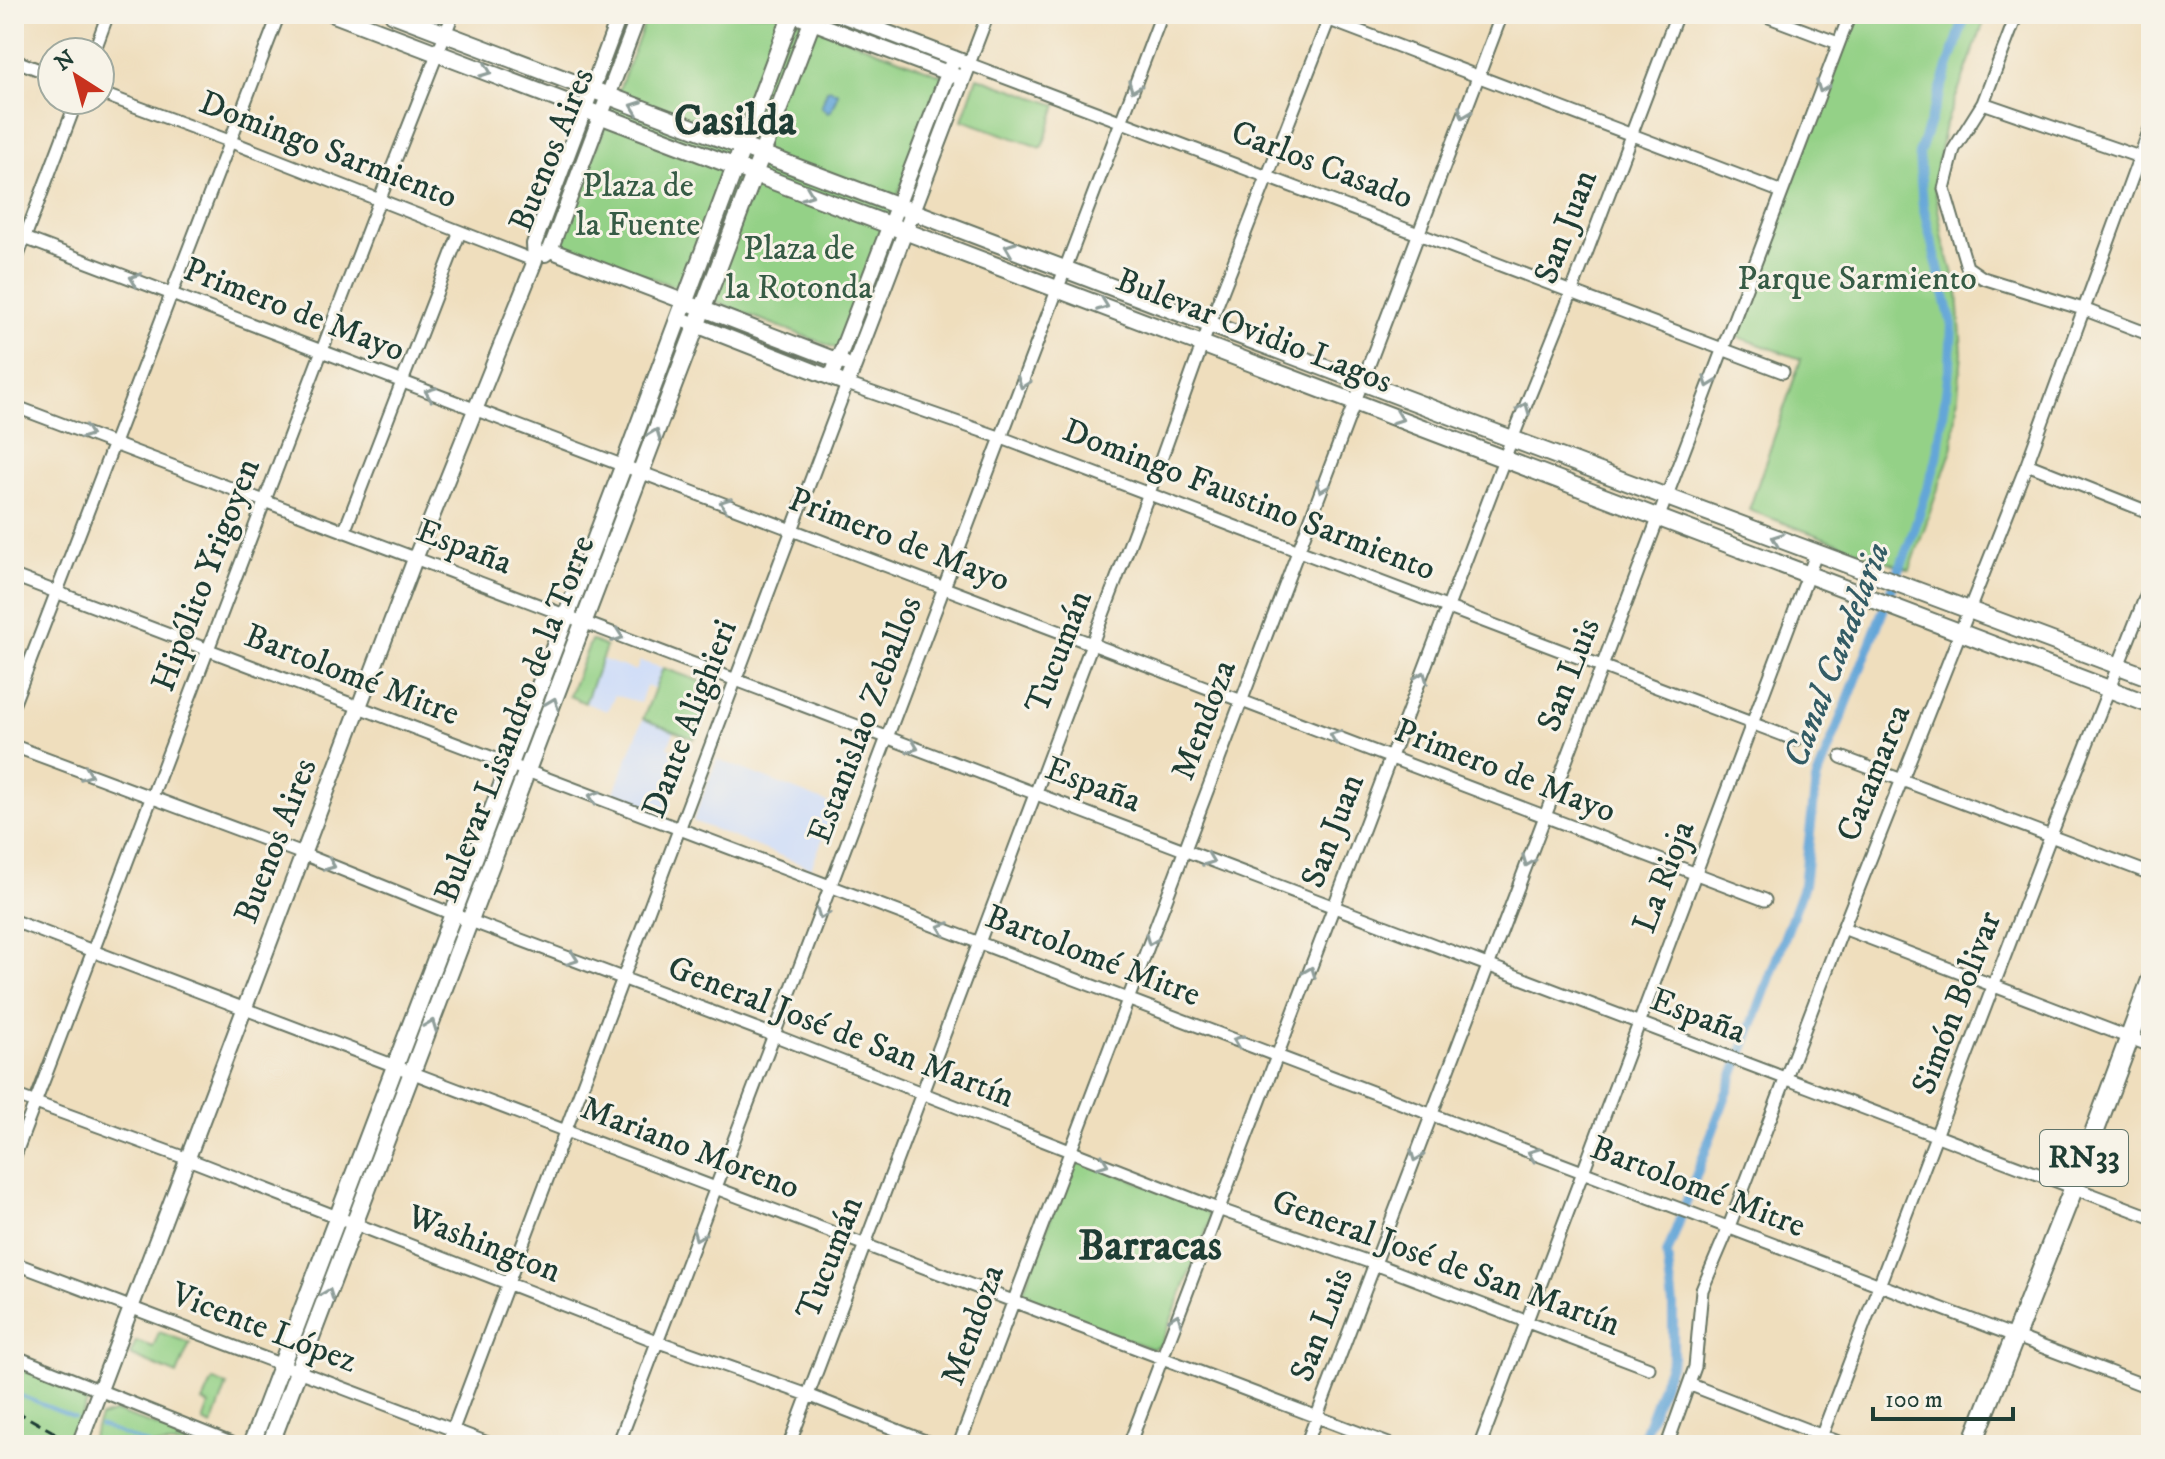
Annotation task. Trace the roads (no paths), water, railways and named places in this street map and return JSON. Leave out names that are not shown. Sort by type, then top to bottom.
[{"type":"highway","name":"RN33","points":[[1972,1445],[2074,1187],[2151,980]]},
{"type":"main road","name":"Bulevar Ovidio Lagos","points":[[334,14],[2151,705]]},
{"type":"main road","name":"Bulevar Ovidio Lagos","points":[[393,14],[1876,577],[2151,678]]},
{"type":"main road","name":"Bulevar Lisandro de la Torre","points":[[251,1445],[792,14]]},
{"type":"main road","name":"Bulevar Lisandro de la Torre","points":[[270,1445],[814,18]]},
{"type":"street","points":[[100,36],[108,14]]},
{"type":"street","points":[[14,703],[279,14]]},
{"type":"street","name":"Hipólito Yrigoyen","points":[[14,1158],[453,14]]},
{"type":"street","name":"Buenos Aires","points":[[535,261],[550,250],[600,93],[620,14]]},
{"type":"street","name":"Buenos Aires","points":[[600,93],[639,14]]},
{"type":"street","points":[[792,14],[814,18],[964,79]]},
{"type":"street","name":"Carlos Casado","points":[[839,14],[1783,372]]},
{"type":"street","name":"Dante Alighieri","points":[[831,378],[845,364],[897,227],[964,79],[988,14]]},
{"type":"street","name":"Estanislao Zeballos","points":[[618,1445],[1162,14]]},
{"type":"street","points":[[1314,14],[1330,17],[1478,77],[1782,192]]},
{"type":"street","name":"Mendoza","points":[[959,1445],[1502,14]]},
{"type":"street","name":"San Juan","points":[[1129,1445],[1504,458],[1572,291],[1677,14]]},
{"type":"street","points":[[1761,14],[1838,43]]},
{"type":"street","name":"San Luis","points":[[1306,1445],[1850,14]]},
{"type":"street","points":[[2017,14],[1983,103],[1954,149],[1944,189],[1967,267],[1983,278],[2083,309],[2151,335]]},
{"type":"street","name":"Tucumán","points":[[789,1445],[1149,493],[1210,323],[1330,17]]},
{"type":"street","name":"Dante Alighieri","points":[[905,209],[954,58]]},
{"type":"street","points":[[14,60],[36,69]]},
{"type":"street","name":"Domingo Sarmiento","points":[[116,99],[535,261]]},
{"type":"street","points":[[1983,103],[2151,161]]},
{"type":"street","name":"Buenos Aires","points":[[79,1445],[415,559],[535,261],[534,244],[593,112]]},
{"type":"street","points":[[14,266],[19,236],[70,116]]},
{"type":"street","name":"Catamarca","points":[[1667,1445],[1691,1385],[1700,1299],[2027,464],[2151,126]]},
{"type":"street","points":[[344,532],[460,232]]},
{"type":"street","name":"Primero de Mayo","points":[[19,236],[1765,900]]},
{"type":"street","name":"Domingo Faustino Sarmiento","points":[[550,250],[682,310],[697,326],[847,384],[1149,493],[1796,740]]},
{"type":"street","name":"Domingo Faustino Sarmiento","points":[[682,310],[704,310],[845,364]]},
{"type":"street","name":"Dante Alighieri","points":[[447,1445],[794,529],[847,384],[845,364]]},
{"type":"street","name":"España","points":[[14,406],[2151,1217]]},
{"type":"street","points":[[2027,464],[2151,513]]},
{"type":"street","name":"La Rioja","points":[[1480,1445],[1816,554]]},
{"type":"street","name":"Bartolomé Mitre","points":[[14,576],[2151,1388]]},
{"type":"street","name":"Simón Bolivar","points":[[1820,1441],[2051,835],[2151,583]]},
{"type":"street","name":"General José de San Martín","points":[[14,746],[303,854],[1218,1209],[1375,1264],[1649,1368]]},
{"type":"street","points":[[1841,757],[2151,874]]},
{"type":"street","name":"Mariano Moreno","points":[[14,921],[1391,1445]]},
{"type":"street","points":[[1843,928],[2151,1046]]},
{"type":"street","name":"Washington","points":[[14,1095],[935,1445]]},
{"type":"street","name":"Vicente López","points":[[14,1263],[493,1445]]},
{"type":"street","points":[[14,1356],[236,1445]]},
{"type":"street","points":[[1691,1385],[1820,1441],[1846,1445]]},
{"type":"water","points":[[830,89],[838,93],[828,113],[821,107]]},
{"type":"waterway","name":"Canal Candelaria","points":[[1640,1445],[1673,1357],[1673,1305],[1667,1254],[1804,885],[1816,781],[1910,542],[1937,458],[1952,325],[1923,206],[1919,154],[1966,14]]},
{"type":"waterway","points":[[14,1393],[75,1417]]},
{"type":"waterway","points":[[100,1426],[151,1445]]},
{"type":"railway","points":[[14,1410],[77,1445]]},
{"type":"district","name":"Casilda","points":[[735,122]]},
{"type":"district","name":"Barracas","points":[[1150,1247]]},
{"type":"park label","name":"Plaza de la Fuente","points":[[638,206]]},
{"type":"park label","name":"Plaza de la Rotonda","points":[[799,268]]},
{"type":"park label","name":"Parque Sarmiento","points":[[1857,279]]}]
